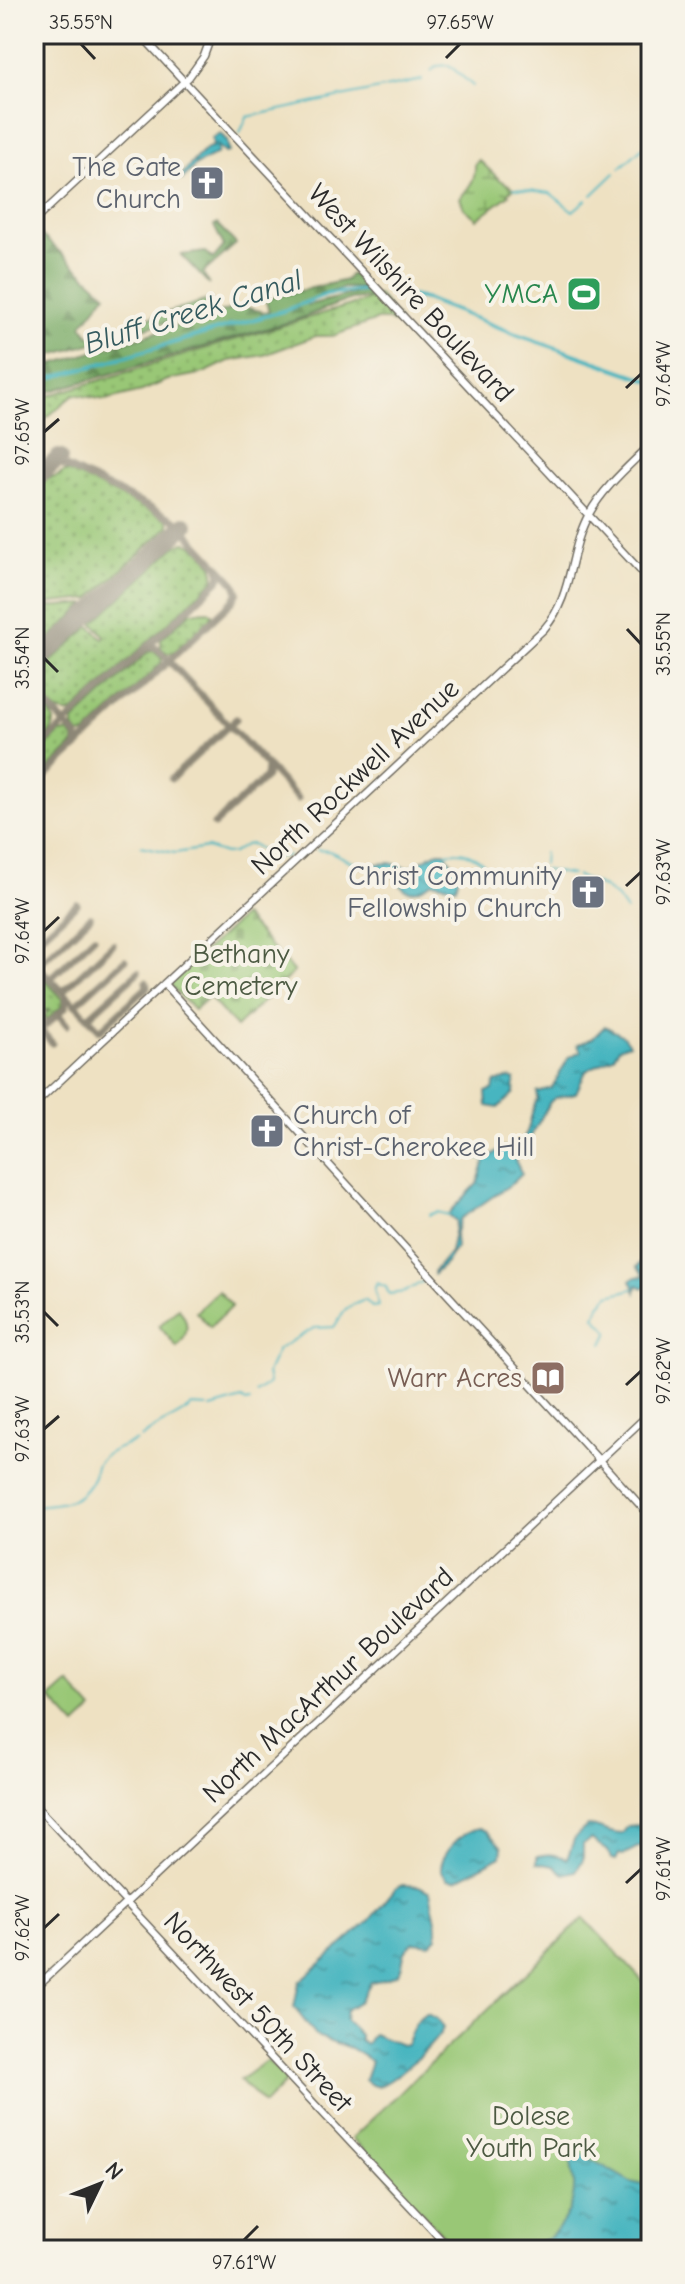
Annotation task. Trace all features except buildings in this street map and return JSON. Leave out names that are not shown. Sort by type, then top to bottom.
[{"type":"main road","name":"West Wilshire Boulevard","points":[[140,34],[651,582]]},
{"type":"main road","points":[[34,221],[184,81],[199,64],[212,34]]},
{"type":"main road","name":"North Rockwell Avenue","points":[[34,1105],[543,631],[565,597],[575,551],[588,515],[619,474],[651,444]]},
{"type":"main road","points":[[164,984],[651,1517]]},
{"type":"main road","name":"North MacArthur Boulevard","points":[[34,1989],[651,1412]]},
{"type":"main road","name":"Northwest 50th Street","points":[[34,1804],[451,2250]]},
{"type":"green space","points":[[479,160],[514,188],[477,219],[464,208],[460,198],[472,182],[475,164]]},
{"type":"green space","points":[[217,224],[236,244],[203,273],[210,285],[181,255],[205,252],[213,259],[224,246],[214,226]]},
{"type":"green space","points":[[38,232],[106,294],[82,325],[89,336],[211,299],[213,309],[34,360],[34,235]]},
{"type":"green space","points":[[350,274],[362,280],[366,288],[343,288],[304,302],[308,305],[369,290],[374,297],[351,299],[293,321],[34,396],[34,370],[241,306],[261,313],[269,311],[265,299],[346,280]]},
{"type":"green space","points":[[378,294],[399,320],[393,323],[377,320],[333,336],[316,336],[264,355],[229,361],[204,373],[168,380],[142,391],[105,400],[74,394],[34,425],[34,400],[364,301]]},
{"type":"green space","points":[[70,472],[167,519],[169,526],[90,599],[34,605],[34,487]]},
{"type":"green space","points":[[185,542],[206,556],[213,568],[214,580],[73,712],[62,712],[52,707],[36,689],[37,675],[90,626],[103,639],[105,636],[93,623],[177,545]]},
{"type":"green space","points":[[85,605],[34,653],[34,608]]},
{"type":"green space","points":[[191,612],[212,613],[211,618],[173,653],[161,648],[161,639]]},
{"type":"green space","points":[[154,651],[162,659],[160,665],[86,734],[79,735],[73,722],[148,652]]},
{"type":"green space","points":[[34,696],[54,722],[53,728],[34,749]]},
{"type":"green space","points":[[68,732],[74,744],[34,783],[34,758],[60,733]]},
{"type":"green space","name":"Bethany Cemetery","points":[[243,916],[294,972],[236,1027],[209,997],[194,1010],[169,984]]},
{"type":"green space","points":[[34,968],[63,999],[62,1006],[48,1019],[44,1016],[50,1009],[45,1011],[34,1001]]},
{"type":"green space","points":[[218,1291],[232,1306],[210,1327],[196,1312]]},
{"type":"green space","points":[[178,1308],[185,1318],[186,1328],[184,1338],[177,1347],[159,1326]]},
{"type":"green space","points":[[68,1682],[93,1710],[76,1726],[50,1698]]},
{"type":"green space","name":"Dolese Youth Park","points":[[584,1918],[651,1990],[651,2250],[457,2250],[352,2138]]},
{"type":"green space","points":[[267,2060],[287,2081],[264,2104],[240,2080]]},
{"type":"water","points":[[220,133],[227,141],[229,152],[225,153],[217,145],[218,153],[196,165],[182,180],[180,177],[200,154],[213,146],[212,138]]},
{"type":"water","points":[[437,852],[445,852],[455,867],[458,875],[456,887],[433,882],[421,889],[407,891],[383,870],[357,865],[392,863],[409,868]]},
{"type":"water","points":[[605,1026],[623,1036],[629,1044],[619,1048],[613,1057],[586,1071],[576,1093],[550,1102],[525,1147],[521,1147],[538,1098],[537,1092],[552,1088],[569,1057],[581,1051],[577,1045],[593,1038]]},
{"type":"water","points":[[510,1078],[515,1080],[514,1093],[498,1108],[487,1106],[486,1092],[493,1090],[495,1082]]},
{"type":"water","points":[[502,1147],[509,1148],[515,1154],[513,1156],[522,1174],[460,1219],[455,1236],[456,1247],[434,1274],[450,1252],[456,1221],[449,1215],[451,1211],[477,1184],[485,1161]]},
{"type":"water","points":[[651,1246],[651,1282],[644,1288],[637,1285],[636,1292],[631,1280],[645,1276],[637,1267],[647,1255],[645,1249]]},
{"type":"water","points":[[651,1824],[651,1848],[638,1847],[619,1854],[616,1860],[611,1859],[608,1851],[591,1839],[583,1844],[583,1860],[576,1871],[564,1874],[554,1866],[537,1863],[537,1856],[545,1854],[567,1859],[575,1837],[587,1826],[622,1834],[628,1826]]},
{"type":"water","points":[[480,1828],[502,1847],[501,1856],[456,1880],[448,1879],[441,1870],[449,1849],[466,1833]]},
{"type":"water","points":[[402,1885],[419,1886],[430,1892],[437,1937],[430,1944],[414,1942],[407,1948],[400,1971],[386,1979],[371,1982],[360,2001],[346,2010],[345,2020],[366,2044],[373,2034],[401,2045],[406,2044],[417,2023],[427,2014],[437,2019],[443,2028],[402,2071],[383,2084],[374,2086],[365,2080],[371,2061],[350,2048],[316,2036],[294,2007],[299,1982],[369,1921],[395,1889]]},
{"type":"water","points":[[572,2151],[631,2182],[651,2187],[651,2232],[633,2250],[529,2250],[525,2245],[537,2243],[553,2234],[569,2210],[574,2191]]},
{"type":"waterway","points":[[431,71],[437,66],[449,65],[473,86]]},
{"type":"waterway","points":[[240,133],[247,117],[422,80]]},
{"type":"waterway","points":[[620,168],[644,146]]},
{"type":"waterway","points":[[592,195],[615,173]]},
{"type":"waterway","points":[[514,188],[550,193],[573,211],[586,200]]},
{"type":"waterway","name":"Bluff Creek Canal","points":[[34,383],[286,310],[327,294],[366,290]]},
{"type":"waterway","name":"Bluff Creek Canal","points":[[389,291],[425,299],[651,381]]},
{"type":"waterway","points":[[140,846],[175,853],[207,848],[225,854],[252,844],[272,857],[288,856]]},
{"type":"waterway","points":[[317,850],[329,851],[357,864]]},
{"type":"waterway","points":[[446,853],[472,855],[490,872],[545,870],[572,875]]},
{"type":"waterway","points":[[543,864],[544,853]]},
{"type":"waterway","points":[[577,876],[603,887],[617,898],[626,911]]},
{"type":"waterway","points":[[509,1151],[521,1144]]},
{"type":"waterway","points":[[475,1158],[486,1161]]},
{"type":"waterway","points":[[429,1215],[437,1212],[449,1215]]},
{"type":"waterway","points":[[256,1393],[269,1383],[267,1373],[278,1349],[314,1328],[334,1327],[345,1310],[357,1303],[365,1300],[372,1307],[379,1306],[374,1290],[377,1283],[386,1287],[389,1294],[405,1292],[427,1279]]},
{"type":"waterway","points":[[603,1344],[609,1332],[595,1317],[600,1305],[609,1295],[633,1289]]},
{"type":"waterway","points":[[211,1408],[242,1399],[250,1401]]},
{"type":"waterway","points":[[141,1438],[192,1406],[207,1407]]},
{"type":"waterway","points":[[34,1506],[62,1503],[77,1497],[89,1485],[100,1460],[136,1441]]},
{"type":"taxiway","points":[[34,787],[233,601],[238,592],[235,584],[175,520],[64,466],[47,469]]},
{"type":"taxiway","points":[[34,753],[218,581],[221,574],[219,568]]},
{"type":"taxiway","points":[[147,648],[157,648],[298,799]]},
{"type":"taxiway","points":[[34,691],[77,737],[77,747]]},
{"type":"taxiway","points":[[171,779],[236,719]]},
{"type":"taxiway","points":[[214,825],[266,777],[267,767]]},
{"type":"taxiway","points":[[34,943],[77,904]]},
{"type":"taxiway","points":[[37,966],[90,917]]},
{"type":"taxiway","points":[[50,979],[94,937]]},
{"type":"taxiway","points":[[59,989],[64,990],[113,944]]},
{"type":"taxiway","points":[[75,1005],[125,960]]},
{"type":"taxiway","points":[[34,962],[100,1030],[147,987],[146,982]]},
{"type":"taxiway","points":[[88,1017],[138,972]]},
{"type":"taxiway","points":[[37,1033],[65,1008],[66,998]]},
{"type":"taxiway","points":[[34,1012],[46,1025]]},
{"type":"taxiway","points":[[58,1014],[67,1025]]},
{"type":"taxiway","points":[[41,1030],[52,1043]]},
{"type":"runway","points":[[34,481],[59,458]]},
{"type":"runway","points":[[34,665],[185,525]]},
{"type":"place","name":"The Gate Church","points":[[207,183]]},
{"type":"place","name":"YMCA","points":[[584,294]]},
{"type":"place","name":"Christ Community Fellowship Church","points":[[588,892]]},
{"type":"place","name":"Church of Christ-Cherokee Hill","points":[[267,1131]]},
{"type":"place","name":"Warr Acres","points":[[548,1378]]}]
